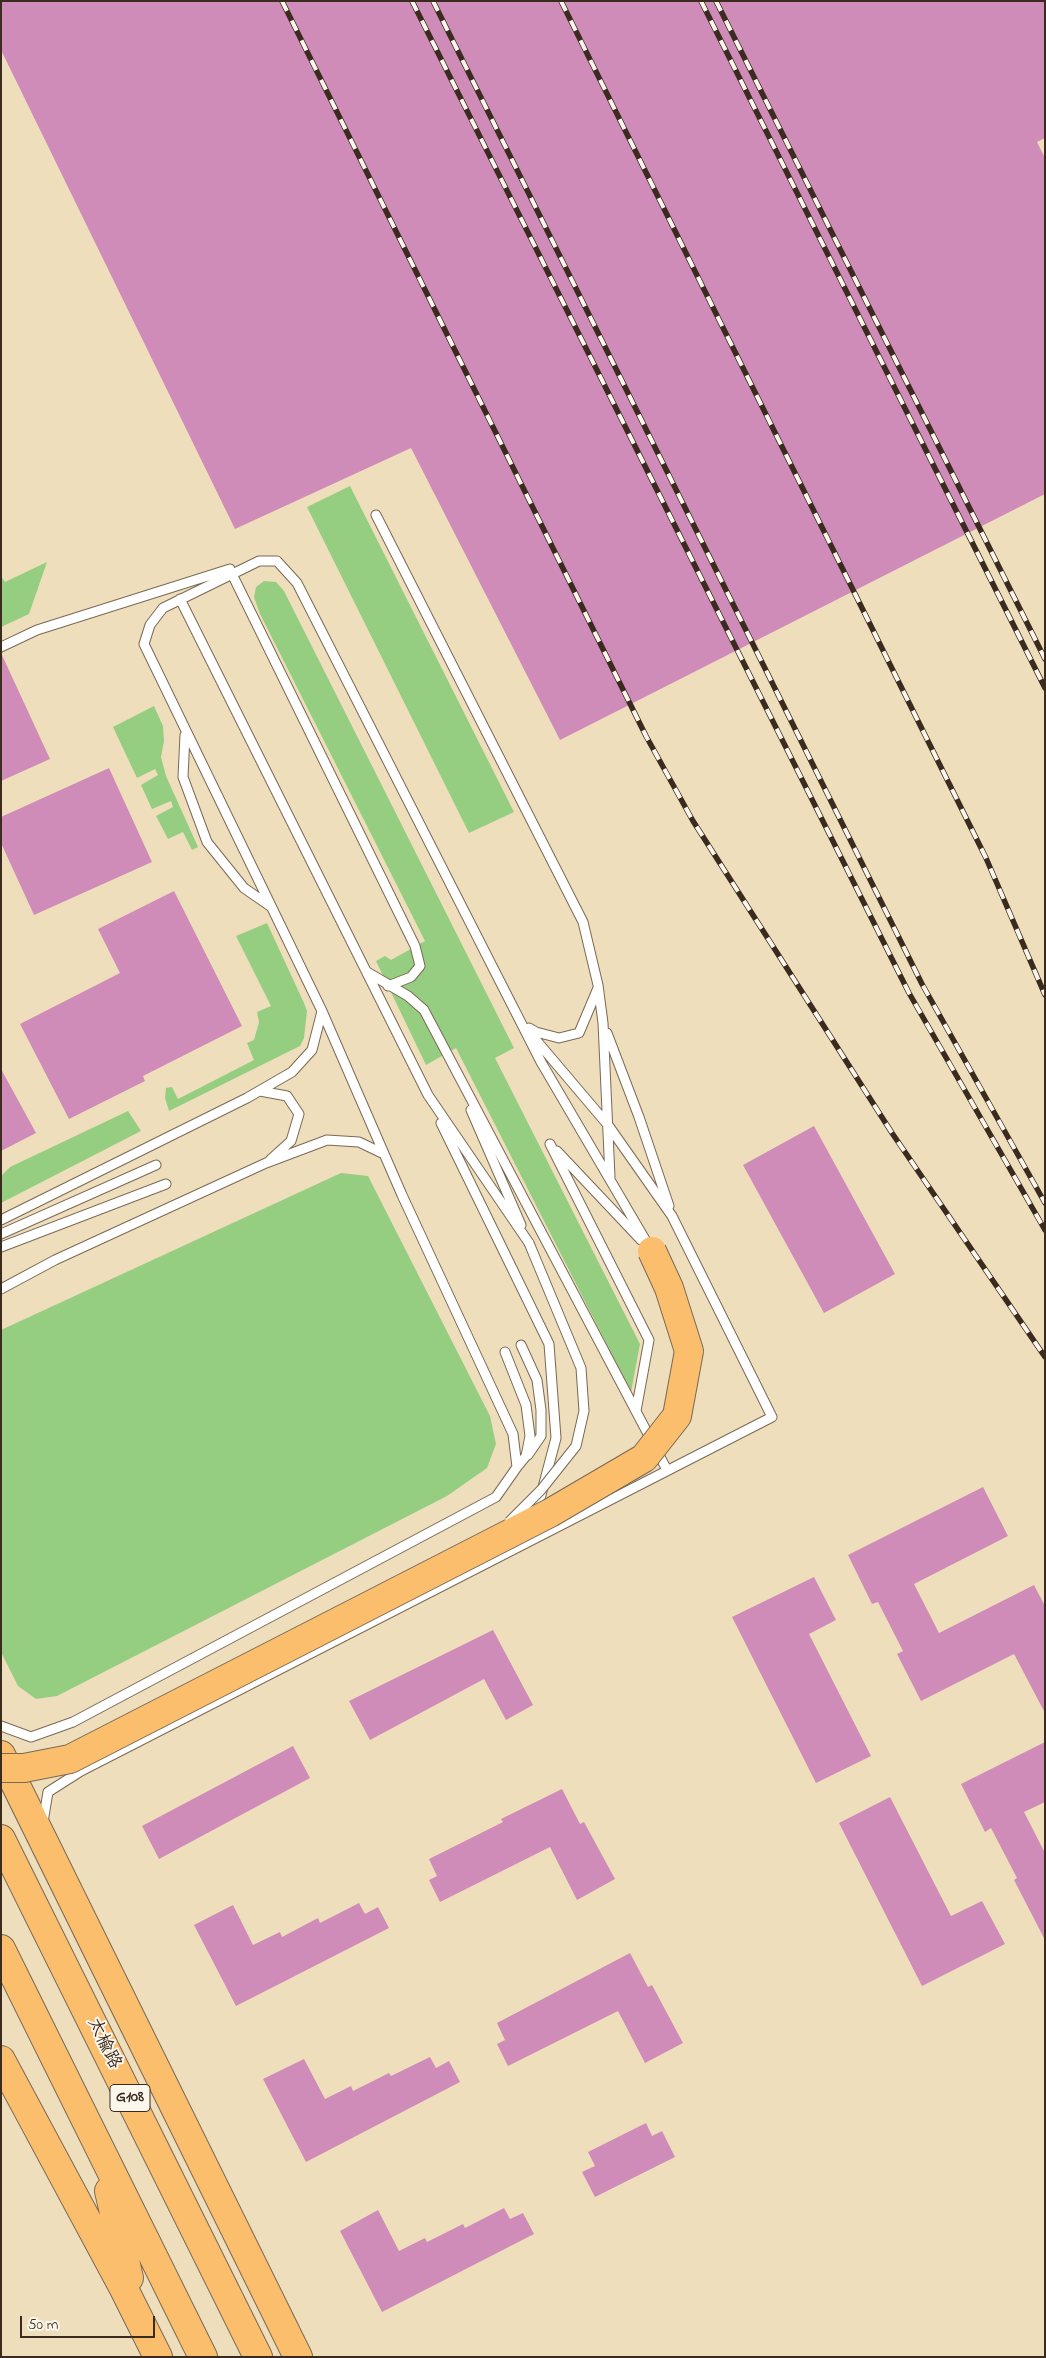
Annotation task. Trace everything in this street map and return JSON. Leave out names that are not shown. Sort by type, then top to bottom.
[{"type":"highway","points":[[1,1768],[24,1768],[70,1759],[550,1513],[644,1458],[678,1416],[689,1351],[669,1288],[652,1251]]},
{"type":"highway","points":[[1,1755],[298,2357]]},
{"type":"highway","name":"太榆路","points":[[1,1839],[258,2357]]},
{"type":"highway","points":[[75,1904],[181,2202]]},
{"type":"highway","name":"G108","points":[[1,1949],[203,2357]]},
{"type":"highway","points":[[1,2060],[158,2357]]},
{"type":"highway","points":[[98,2143],[138,2317]]},
{"type":"lane","points":[[376,515],[583,922],[598,985],[603,1022],[610,1180]]},
{"type":"lane","points":[[259,561],[163,608],[150,625],[144,644],[270,907],[322,1010],[384,1154],[513,1434],[516,1467]]},
{"type":"lane","points":[[1,647],[37,630],[259,561],[277,561],[297,583],[541,1062],[652,1251]]},
{"type":"lane","points":[[232,574],[415,946],[420,966],[410,977],[388,986]]},
{"type":"lane","points":[[180,599],[428,1096],[549,1344],[556,1438],[528,1541]]},
{"type":"lane","points":[[185,732],[183,778],[207,842],[244,888],[270,907]]},
{"type":"lane","points":[[366,971],[388,986],[408,996],[424,1010],[667,1470]]},
{"type":"lane","points":[[520,1022],[536,1032],[559,1038],[579,1033],[590,1011],[598,985]]},
{"type":"lane","points":[[1,1220],[260,1091],[292,1072],[312,1050],[322,1010]]},
{"type":"lane","points":[[520,1022],[608,1125],[672,1216]]},
{"type":"lane","points":[[40,1835],[48,1792],[81,1770],[772,1417],[672,1216],[639,1117],[603,1022]]},
{"type":"lane","points":[[444,1048],[581,1368],[584,1411],[576,1446],[541,1490],[486,1546]]},
{"type":"lane","points":[[260,1091],[287,1096],[299,1114],[291,1141],[266,1163]]},
{"type":"lane","points":[[428,1096],[529,1243]]},
{"type":"lane","points":[[1,1289],[55,1260],[266,1163],[327,1140],[359,1142],[384,1154]]},
{"type":"lane","points":[[636,1411],[649,1340],[550,1144],[652,1251]]},
{"type":"lane","points":[[1,1234],[156,1165]]},
{"type":"lane","points":[[1,1247],[166,1184]]},
{"type":"lane","points":[[1,1726],[31,1737],[73,1722],[496,1497],[516,1467],[541,1436],[541,1410],[537,1380],[522,1345]]},
{"type":"lane","points":[[505,1352],[526,1405],[530,1436],[526,1456]]},
{"type":"green space","points":[[350,486],[514,812],[469,833],[307,507]]},
{"type":"green space","points":[[47,562],[29,614],[1,627],[1,576],[5,582]]},
{"type":"green space","points":[[264,581],[276,582],[284,591],[514,1048],[495,1058],[640,1344],[631,1392],[456,1048],[426,1065],[376,961],[385,956],[391,960],[425,941],[260,614],[254,597],[256,587]]},
{"type":"green space","points":[[154,706],[163,726],[164,741],[161,757],[166,776],[198,847],[192,850],[183,832],[168,839],[156,816],[173,807],[171,801],[152,809],[141,785],[158,775],[155,769],[137,778],[113,727]]},
{"type":"green space","points":[[267,923],[307,1011],[304,1038],[300,1046],[169,1111],[165,1098],[166,1088],[172,1087],[178,1099],[254,1060],[247,1043],[254,1040],[259,1022],[257,1012],[271,1006],[236,936]]},
{"type":"green space","points":[[128,1111],[141,1131],[1,1203],[1,1176],[10,1167]]},
{"type":"green space","points":[[341,1173],[368,1176],[490,1416],[496,1444],[487,1468],[447,1496],[57,1696],[36,1699],[18,1686],[1,1652],[1,1330]]},
{"type":"building","points":[[1,1],[1045,1],[1045,138],[1037,142],[1045,158],[1045,494],[560,740],[411,448],[235,529],[1,50]]},
{"type":"building","points":[[1,653],[50,759],[1,781]]},
{"type":"building","points":[[109,768],[152,862],[34,915],[1,843],[1,817]]},
{"type":"building","points":[[174,891],[242,1026],[143,1076],[145,1081],[69,1119],[20,1024],[120,973],[98,929]]},
{"type":"building","points":[[1,1069],[36,1133],[1,1151]]},
{"type":"building","points":[[814,1126],[895,1274],[824,1313],[743,1165]]},
{"type":"building","points":[[983,1487],[1008,1536],[914,1584],[939,1633],[1034,1585],[1045,1606],[1045,1713],[1014,1654],[921,1701],[897,1654],[903,1651],[878,1602],[872,1604],[848,1555]]},
{"type":"building","points":[[814,1577],[836,1620],[809,1634],[871,1756],[816,1783],[732,1617]]},
{"type":"building","points":[[493,1630],[533,1705],[506,1720],[484,1679],[370,1740],[349,1701]]},
{"type":"building","points":[[1045,1742],[1045,1802],[1024,1812],[1045,1853],[1045,1940],[1014,1880],[1017,1878],[991,1828],[985,1832],[961,1784]]},
{"type":"building","points":[[293,1746],[310,1778],[159,1859],[142,1826]]},
{"type":"building","points":[[562,1789],[580,1824],[584,1822],[615,1879],[577,1900],[550,1847],[440,1902],[429,1880],[437,1876],[429,1859],[503,1822],[501,1819]]},
{"type":"building","points":[[890,1797],[951,1916],[982,1901],[1005,1944],[922,1986],[839,1823]]},
{"type":"building","points":[[359,1903],[365,1914],[378,1907],[389,1928],[236,2006],[194,1925],[233,1905],[253,1945],[280,1932],[282,1937],[318,1918],[320,1923]]},
{"type":"building","points":[[630,1953],[648,1987],[652,1985],[683,2043],[645,2063],[618,2011],[508,2066],[497,2044],[505,2040],[497,2023]]},
{"type":"building","points":[[430,2057],[436,2068],[449,2061],[460,2082],[306,2162],[263,2079],[304,2059],[325,2099],[351,2086],[353,2091],[389,2073],[391,2076]]},
{"type":"building","points":[[646,2123],[652,2136],[662,2131],[675,2157],[595,2197],[582,2172],[595,2166],[588,2152]]},
{"type":"building","points":[[504,2208],[510,2219],[523,2213],[534,2234],[382,2312],[340,2231],[378,2210],[399,2251],[425,2238],[427,2242],[463,2224],[465,2228]]},
{"type":"railway","points":[[282,1],[646,736],[693,821],[892,1133],[1045,1357]]},
{"type":"railway","points":[[412,1],[909,993],[1045,1230]]},
{"type":"railway","points":[[433,1],[922,984],[1045,1203]]},
{"type":"railway","points":[[561,1],[986,858],[1045,995]]},
{"type":"railway","points":[[701,1],[1045,688]]},
{"type":"railway","points":[[716,1],[1045,659]]}]
